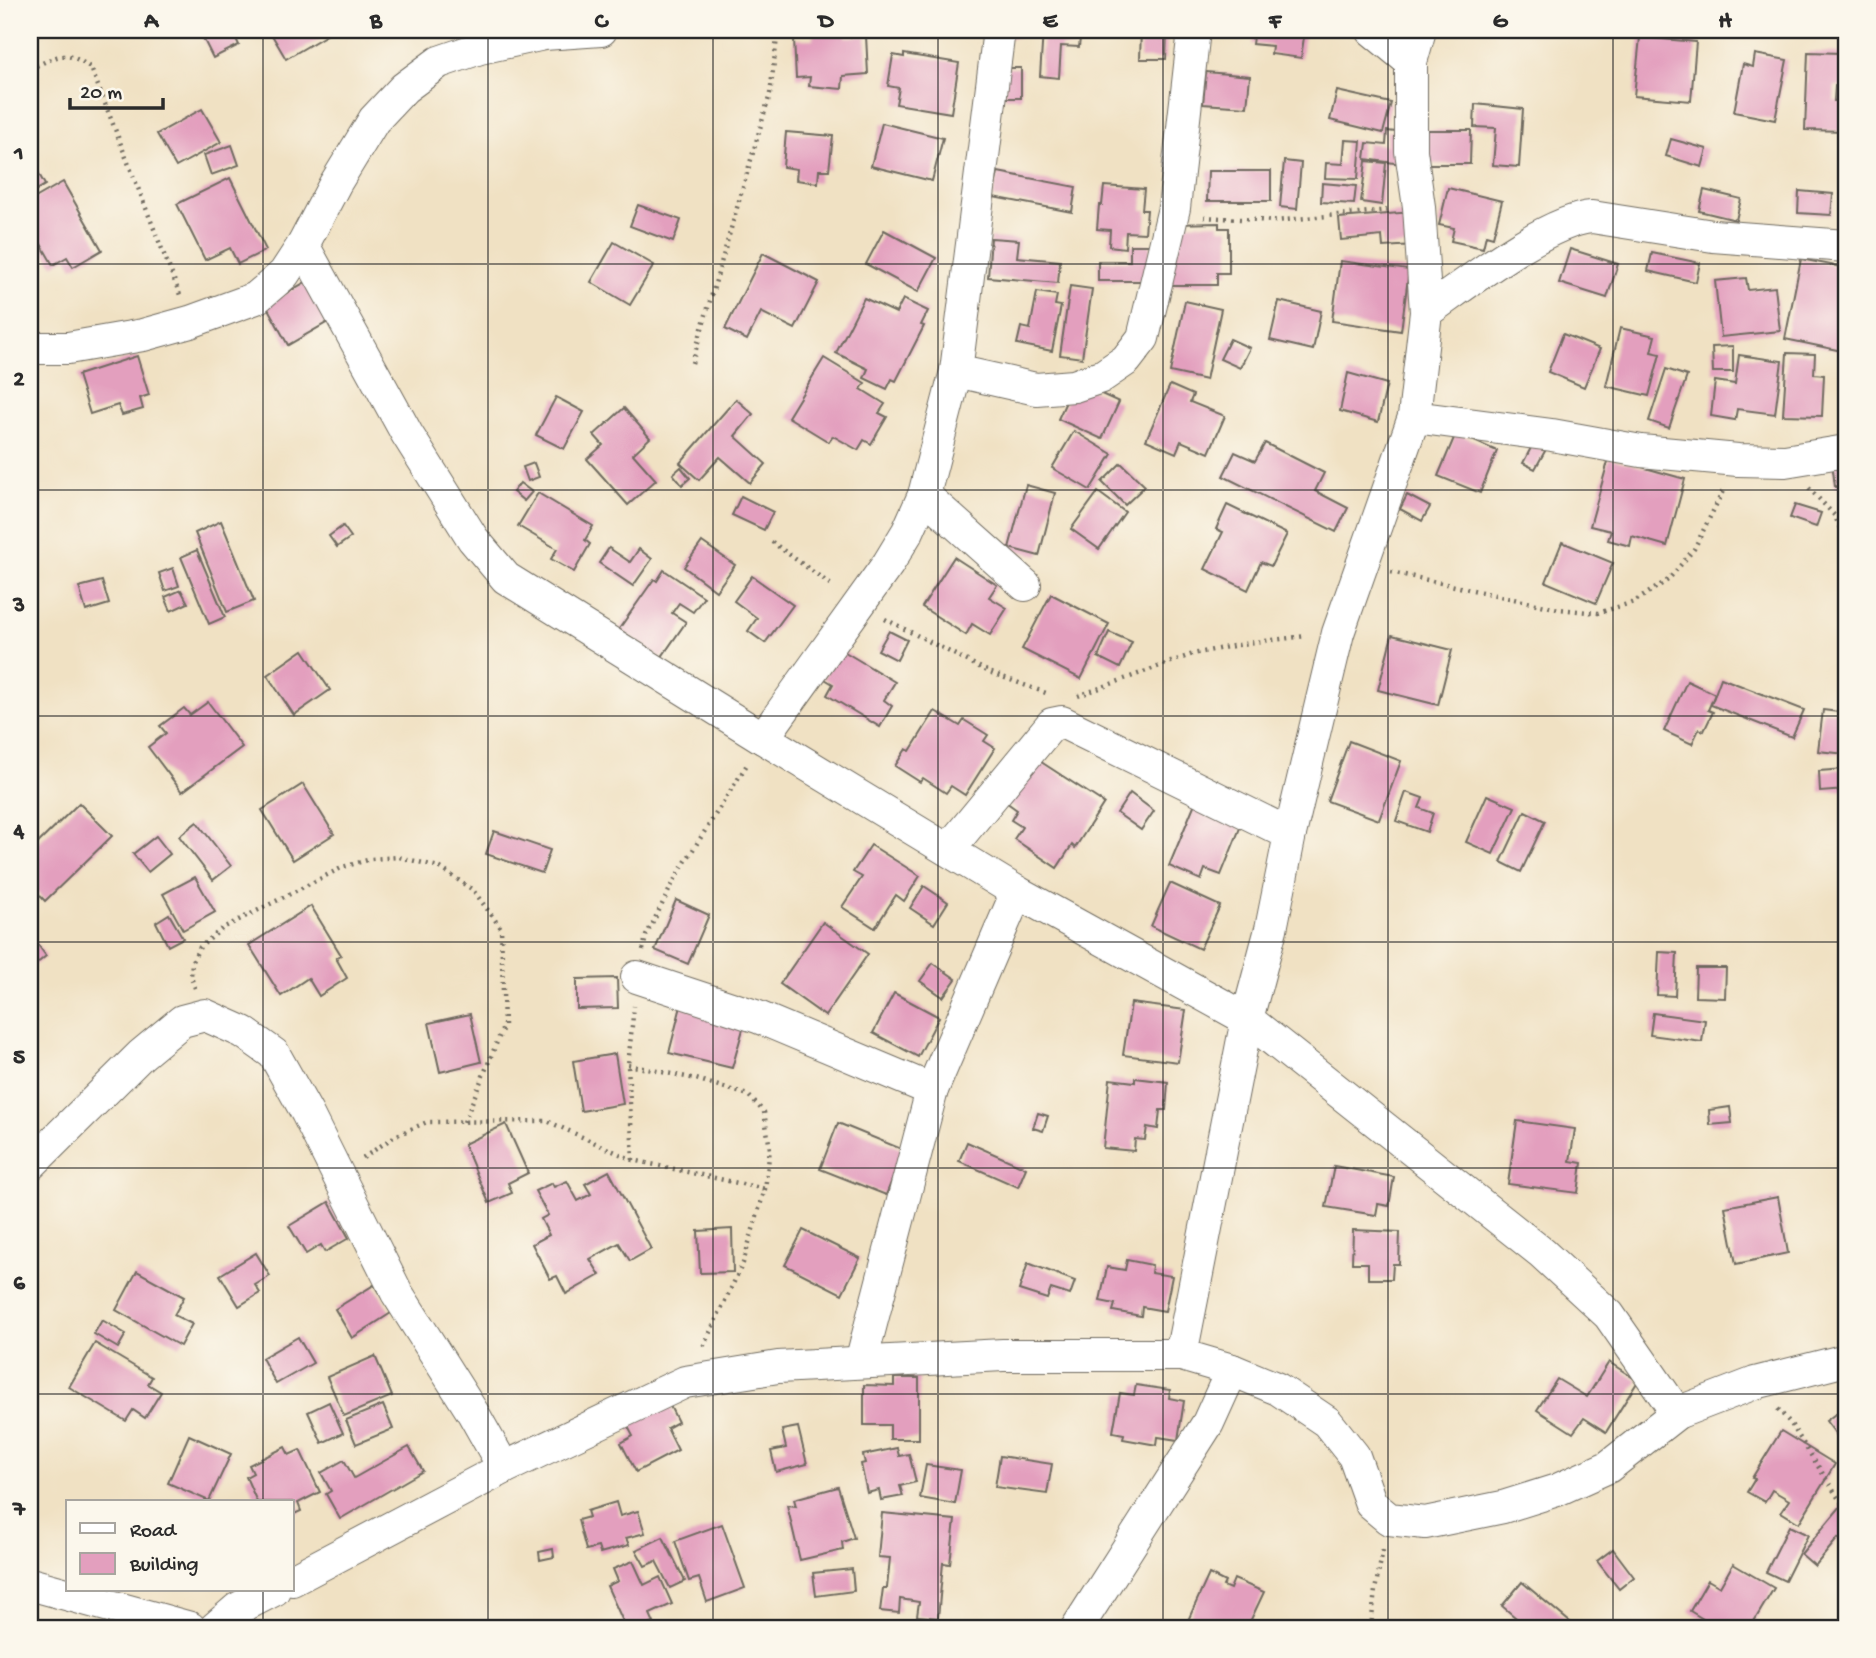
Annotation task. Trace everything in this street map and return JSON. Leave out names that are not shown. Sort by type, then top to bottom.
[{"type":"street","points":[[30,348],[68,348],[143,335],[190,322],[256,298],[284,274],[374,120],[404,88],[473,39],[601,30]]},
{"type":"street","points":[[763,738],[859,605],[908,531],[925,495],[956,371],[999,30]]},
{"type":"street","points":[[956,371],[1036,389],[1074,386],[1101,377],[1126,360],[1143,338],[1174,208],[1194,30]]},
{"type":"street","points":[[1372,30],[1411,62]]},
{"type":"street","points":[[1181,1354],[1247,1019],[1271,929],[1290,834],[1338,633],[1414,417],[1426,312],[1419,207],[1411,151],[1411,62],[1420,30]]},
{"type":"street","points":[[1426,312],[1498,261],[1566,222],[1582,218],[1592,217],[1713,236],[1846,246]]},
{"type":"street","points":[[303,245],[407,434],[473,539],[506,578],[948,850],[1247,1019],[1542,1253],[1609,1315],[1677,1413]]},
{"type":"street","points":[[1414,417],[1552,435],[1641,451],[1738,460],[1785,461],[1846,451]]},
{"type":"street","points":[[925,495],[1025,584]]},
{"type":"street","points":[[948,850],[1056,722],[1062,722],[1290,834]]},
{"type":"street","points":[[862,1362],[932,1090],[1017,891]]},
{"type":"street","points":[[637,977],[758,1017],[932,1090]]},
{"type":"street","points":[[30,1165],[141,1055],[182,1021],[205,1015],[243,1032],[274,1054],[307,1113],[397,1293],[473,1413],[504,1468]]},
{"type":"street","points":[[294,1579],[504,1468],[685,1382],[778,1367],[1003,1355],[1181,1354],[1232,1370],[1278,1390],[1327,1422],[1354,1456],[1371,1504],[1389,1519],[1425,1523],[1503,1507],[1557,1490],[1608,1467],[1677,1413],[1755,1383],[1846,1360]]},
{"type":"street","points":[[1077,1628],[1208,1423],[1232,1370]]},
{"type":"street","points":[[30,1584],[190,1628]]},
{"type":"street","points":[[215,1628],[237,1609],[270,1592]]},
{"type":"path","points":[[692,363],[770,93],[778,30]]},
{"type":"path","points":[[30,69],[61,54],[75,56],[91,68],[190,322]]},
{"type":"path","points":[[1174,208],[1214,219],[1275,221],[1419,207]]},
{"type":"path","points":[[1363,566],[1559,609],[1598,613],[1634,602],[1668,580],[1694,549],[1738,460]]},
{"type":"path","points":[[1785,461],[1835,516],[1846,544]]},
{"type":"path","points":[[772,542],[859,605],[989,672],[1048,694]]},
{"type":"path","points":[[1071,698],[1193,654],[1248,643],[1338,633]]},
{"type":"path","points":[[633,1160],[628,1065],[637,977],[646,936],[677,875],[763,738]]},
{"type":"path","points":[[205,1015],[191,977],[192,961],[200,947],[223,928],[343,867],[371,859],[399,857],[439,867],[473,890],[501,928],[504,1025],[464,1122]]},
{"type":"path","points":[[628,1065],[696,1079],[748,1095],[764,1112],[770,1149],[765,1189],[743,1263],[685,1382]]},
{"type":"path","points":[[337,1175],[395,1136],[427,1122],[547,1121],[633,1160],[765,1189]]},
{"type":"path","points":[[1755,1383],[1791,1424],[1846,1510]]},
{"type":"path","points":[[1371,1628],[1375,1590],[1389,1519]]},
{"type":"building","points":[[199,30],[232,30],[239,45],[213,58]]},
{"type":"building","points":[[269,30],[335,30],[286,59]]},
{"type":"building","points":[[814,30],[847,30],[846,37],[866,36],[868,74],[843,76],[842,89],[809,86],[810,77],[796,78],[794,39],[813,39]]},
{"type":"building","points":[[949,30],[988,30],[987,38],[949,33]]},
{"type":"building","points":[[1008,30],[1026,30],[1027,36],[1009,38]]},
{"type":"building","points":[[1043,30],[1081,30],[1079,47],[1061,46],[1059,78],[1040,76]]},
{"type":"building","points":[[1141,30],[1167,30],[1166,59],[1140,59]]},
{"type":"building","points":[[1254,30],[1305,30],[1301,58],[1271,54],[1272,46],[1252,44]]},
{"type":"building","points":[[1640,37],[1696,42],[1691,101],[1634,96]]},
{"type":"building","points":[[1808,52],[1841,53],[1841,65],[1846,65],[1846,87],[1835,86],[1834,101],[1846,101],[1846,131],[1805,130]]},
{"type":"building","points":[[904,54],[959,63],[951,113],[896,104],[899,88],[888,86],[893,55],[904,57]]},
{"type":"building","points":[[1755,54],[1787,60],[1775,120],[1734,112],[1743,64],[1753,67]]},
{"type":"building","points":[[1006,68],[1021,68],[1021,98],[1005,98]]},
{"type":"building","points":[[1206,72],[1250,76],[1247,107],[1203,104]]},
{"type":"building","points":[[1337,91],[1391,103],[1383,133],[1330,120]]},
{"type":"building","points":[[1475,104],[1523,109],[1519,167],[1493,165],[1496,128],[1474,127]]},
{"type":"building","points":[[202,109],[221,142],[176,167],[157,134]]},
{"type":"building","points":[[882,123],[943,138],[932,181],[871,166]]},
{"type":"building","points":[[1420,130],[1471,130],[1470,164],[1420,164]]},
{"type":"building","points":[[1387,131],[1405,133],[1402,164],[1365,159],[1367,143],[1386,145]]},
{"type":"building","points":[[786,132],[833,136],[829,170],[819,170],[818,183],[796,180],[797,169],[783,167]]},
{"type":"building","points":[[1671,139],[1707,149],[1702,167],[1666,156]]},
{"type":"building","points":[[1345,140],[1361,141],[1358,179],[1325,178],[1326,163],[1343,164]]},
{"type":"building","points":[[232,145],[239,165],[211,175],[204,155]]},
{"type":"building","points":[[1284,161],[1301,163],[1297,209],[1280,207]]},
{"type":"building","points":[[1366,161],[1386,163],[1382,205],[1361,202]]},
{"type":"building","points":[[35,167],[45,185],[33,192],[30,186],[30,170]]},
{"type":"building","points":[[1208,171],[1271,171],[1271,201],[1207,201]]},
{"type":"building","points":[[998,172],[1076,187],[1072,212],[993,197]]},
{"type":"building","points":[[230,178],[266,250],[238,264],[230,248],[205,260],[177,204]]},
{"type":"building","points":[[63,182],[102,250],[73,267],[67,257],[53,265],[30,225],[30,201]]},
{"type":"building","points":[[1322,183],[1356,186],[1354,204],[1321,202]]},
{"type":"building","points":[[1104,186],[1144,189],[1142,210],[1147,210],[1145,233],[1126,232],[1125,248],[1109,246],[1110,230],[1097,229]]},
{"type":"building","points":[[1448,188],[1502,201],[1493,237],[1486,235],[1483,248],[1451,241],[1454,228],[1439,225]]},
{"type":"building","points":[[1704,190],[1741,199],[1736,220],[1699,211]]},
{"type":"building","points":[[1799,191],[1833,194],[1831,215],[1798,213]]},
{"type":"building","points":[[638,205],[681,220],[673,242],[630,226]]},
{"type":"building","points":[[1412,212],[1414,245],[1383,247],[1382,236],[1341,240],[1339,218]]},
{"type":"building","points":[[1219,223],[1219,228],[1229,228],[1229,273],[1217,273],[1217,285],[1172,285],[1172,224]]},
{"type":"building","points":[[884,230],[936,258],[918,292],[866,264]]},
{"type":"building","points":[[991,238],[1019,240],[1017,257],[1060,261],[1058,283],[988,277]]},
{"type":"building","points":[[614,242],[654,265],[630,305],[591,282]]},
{"type":"building","points":[[1130,245],[1150,245],[1150,281],[1098,281],[1098,261],[1130,261]]},
{"type":"building","points":[[1570,249],[1618,264],[1607,298],[1559,283]]},
{"type":"building","points":[[763,253],[819,282],[795,329],[761,312],[747,340],[725,329]]},
{"type":"building","points":[[1652,253],[1700,263],[1696,282],[1648,271]]},
{"type":"building","points":[[1801,259],[1846,268],[1846,331],[1842,351],[1785,339]]},
{"type":"building","points":[[1340,261],[1409,270],[1401,331],[1332,321]]},
{"type":"building","points":[[1746,278],[1748,290],[1775,287],[1780,331],[1721,337],[1715,281]]},
{"type":"building","points":[[311,279],[333,319],[288,345],[266,305]]},
{"type":"building","points":[[1070,286],[1092,289],[1082,358],[1060,355]]},
{"type":"building","points":[[1037,292],[1057,295],[1055,305],[1061,306],[1052,351],[1017,344],[1021,327],[1030,329]]},
{"type":"building","points":[[864,298],[896,313],[903,299],[928,311],[921,325],[924,326],[896,381],[892,379],[887,389],[864,378],[868,369],[836,353]]},
{"type":"building","points":[[1185,301],[1221,309],[1206,380],[1170,372]]},
{"type":"building","points":[[1279,301],[1321,311],[1313,350],[1270,340]]},
{"type":"building","points":[[1620,328],[1655,336],[1651,352],[1660,354],[1649,396],[1606,386]]},
{"type":"building","points":[[1563,334],[1600,349],[1584,387],[1548,372]]},
{"type":"building","points":[[1230,339],[1250,348],[1240,368],[1220,359]]},
{"type":"building","points":[[1733,346],[1733,372],[1713,372],[1712,347]]},
{"type":"building","points":[[1787,353],[1815,354],[1814,374],[1824,375],[1822,416],[1783,415]]},
{"type":"building","points":[[1739,355],[1782,361],[1775,414],[1737,409],[1735,420],[1711,416],[1715,381],[1735,384]]},
{"type":"building","points":[[137,356],[149,395],[140,398],[143,409],[122,415],[118,405],[90,414],[78,375]]},
{"type":"building","points":[[824,358],[865,383],[861,389],[885,404],[879,413],[887,417],[871,444],[864,440],[858,450],[833,436],[829,442],[788,417]]},
{"type":"building","points":[[1666,369],[1687,376],[1669,428],[1649,421]]},
{"type":"building","points":[[1348,373],[1387,384],[1378,422],[1340,411]]},
{"type":"building","points":[[1075,382],[1119,402],[1102,439],[1058,419]]},
{"type":"building","points":[[1170,385],[1193,395],[1190,402],[1225,416],[1209,453],[1181,441],[1176,453],[1146,440]]},
{"type":"building","points":[[556,397],[584,412],[564,449],[536,435]]},
{"type":"building","points":[[736,399],[753,414],[735,436],[766,464],[750,483],[720,457],[699,480],[680,463]]},
{"type":"building","points":[[624,408],[650,438],[633,454],[656,480],[628,505],[587,459],[603,445],[594,435]]},
{"type":"building","points":[[1074,431],[1112,454],[1090,490],[1052,468]]},
{"type":"building","points":[[1456,433],[1497,451],[1480,493],[1438,476]]},
{"type":"building","points":[[1265,443],[1324,473],[1315,491],[1348,508],[1336,532],[1223,476],[1235,452],[1255,461]]},
{"type":"building","points":[[1533,444],[1545,451],[1535,469],[1523,463]]},
{"type":"building","points":[[1609,458],[1685,479],[1667,546],[1632,536],[1630,546],[1608,540],[1611,531],[1590,526]]},
{"type":"building","points":[[1846,460],[1846,486],[1835,487],[1832,462]]},
{"type":"building","points":[[534,463],[539,477],[528,481],[523,467]]},
{"type":"building","points":[[1121,463],[1145,486],[1125,505],[1102,482]]},
{"type":"building","points":[[681,467],[690,478],[682,485],[673,474]]},
{"type":"building","points":[[520,483],[532,492],[524,501],[513,492]]},
{"type":"building","points":[[1026,485],[1055,493],[1039,556],[1009,548]]},
{"type":"building","points":[[1098,492],[1125,512],[1099,549],[1071,529]]},
{"type":"building","points":[[538,493],[593,526],[585,540],[590,544],[574,572],[551,559],[557,549],[518,526]]},
{"type":"building","points":[[1407,495],[1430,507],[1422,521],[1400,509]]},
{"type":"building","points":[[741,496],[773,512],[764,530],[732,515]]},
{"type":"building","points":[[1227,505],[1287,534],[1271,566],[1261,562],[1248,590],[1205,569],[1223,532],[1216,529]]},
{"type":"building","points":[[1795,505],[1821,513],[1816,527],[1790,518]]},
{"type":"building","points":[[221,521],[254,601],[227,612],[195,533]]},
{"type":"building","points":[[343,526],[351,537],[337,547],[329,536]]},
{"type":"building","points":[[702,542],[735,565],[716,591],[684,567]]},
{"type":"building","points":[[1562,542],[1613,563],[1596,603],[1546,582]]},
{"type":"building","points":[[609,548],[630,562],[639,549],[652,559],[633,586],[599,563]]},
{"type":"building","points":[[197,550],[225,617],[209,624],[181,557]]},
{"type":"building","points":[[954,557],[997,585],[989,597],[1007,608],[990,635],[972,624],[966,635],[922,607]]},
{"type":"building","points":[[173,568],[179,586],[165,591],[159,573]]},
{"type":"building","points":[[664,570],[704,597],[693,612],[679,603],[672,613],[686,622],[661,658],[619,629],[654,579],[657,581]]},
{"type":"building","points":[[752,576],[793,605],[765,643],[748,631],[757,618],[734,601]]},
{"type":"building","points":[[102,581],[109,604],[86,611],[79,587]]},
{"type":"building","points":[[181,590],[188,603],[171,611],[165,597]]},
{"type":"building","points":[[1051,594],[1109,624],[1081,679],[1022,649]]},
{"type":"building","points":[[889,631],[907,640],[897,660],[878,650]]},
{"type":"building","points":[[1109,632],[1132,642],[1120,668],[1098,657]]},
{"type":"building","points":[[1392,635],[1452,650],[1438,705],[1378,690]]},
{"type":"building","points":[[840,649],[895,682],[884,700],[892,706],[880,727],[827,695],[833,684],[823,678]]},
{"type":"building","points":[[303,650],[330,690],[294,715],[267,675]]},
{"type":"building","points":[[1721,678],[1804,710],[1792,737],[1711,705]]},
{"type":"building","points":[[1687,681],[1715,694],[1708,710],[1713,712],[1704,731],[1699,729],[1692,744],[1664,731]]},
{"type":"building","points":[[208,702],[242,747],[182,792],[148,747],[166,733],[160,726],[184,708],[190,715]]},
{"type":"building","points":[[1823,710],[1846,713],[1846,754],[1818,751]]},
{"type":"building","points":[[935,711],[960,726],[964,720],[988,735],[984,741],[995,748],[965,795],[951,786],[946,793],[923,778],[920,782],[895,766],[906,749],[910,751]]},
{"type":"building","points":[[1349,741],[1401,761],[1379,820],[1327,801]]},
{"type":"building","points":[[1035,758],[1104,803],[1075,848],[1072,845],[1057,868],[1014,839],[1022,827],[1011,820],[1017,810],[1006,802]]},
{"type":"building","points":[[1846,769],[1846,790],[1820,792],[1819,771]]},
{"type":"building","points":[[303,784],[334,834],[293,860],[262,810]]},
{"type":"building","points":[[1406,792],[1423,798],[1419,808],[1433,813],[1427,832],[1396,821]]},
{"type":"building","points":[[1130,793],[1154,811],[1141,830],[1117,813]]},
{"type":"building","points":[[1487,795],[1515,807],[1493,854],[1466,842]]},
{"type":"building","points":[[1197,798],[1244,818],[1221,875],[1205,869],[1201,880],[1169,866]]},
{"type":"building","points":[[79,803],[112,836],[45,901],[30,885],[30,851]]},
{"type":"building","points":[[1525,811],[1545,821],[1521,872],[1501,862]]},
{"type":"building","points":[[197,822],[231,866],[213,880],[179,836]]},
{"type":"building","points":[[494,831],[550,850],[542,873],[486,854]]},
{"type":"building","points":[[156,836],[170,854],[148,872],[133,854]]},
{"type":"building","points":[[871,845],[920,876],[904,901],[896,895],[875,928],[842,907],[862,877],[853,872]]},
{"type":"building","points":[[195,877],[215,912],[183,930],[163,894]]},
{"type":"building","points":[[1170,883],[1220,906],[1200,949],[1151,926]]},
{"type":"building","points":[[924,886],[948,902],[934,924],[910,908]]},
{"type":"building","points":[[676,900],[709,915],[688,964],[655,950]]},
{"type":"building","points":[[311,906],[341,955],[336,958],[347,978],[319,996],[308,978],[281,996],[249,945]]},
{"type":"building","points":[[169,914],[183,938],[168,946],[156,922]]},
{"type":"building","points":[[823,922],[868,954],[825,1016],[780,984]]},
{"type":"building","points":[[30,934],[46,956],[30,969]]},
{"type":"building","points":[[1659,952],[1677,953],[1675,996],[1657,995]]},
{"type":"building","points":[[933,963],[956,979],[943,997],[920,981]]},
{"type":"building","points":[[1696,968],[1726,968],[1725,998],[1695,997]]},
{"type":"building","points":[[617,978],[618,1008],[577,1009],[577,979]]},
{"type":"building","points":[[894,993],[939,1017],[918,1057],[873,1033]]},
{"type":"building","points":[[1131,1003],[1186,1010],[1178,1062],[1123,1055]]},
{"type":"building","points":[[681,1006],[745,1022],[732,1068],[669,1053]]},
{"type":"building","points":[[1653,1013],[1705,1020],[1702,1042],[1650,1035]]},
{"type":"building","points":[[470,1014],[481,1062],[440,1072],[429,1023]]},
{"type":"building","points":[[615,1054],[623,1104],[581,1111],[573,1061]]},
{"type":"building","points":[[1135,1078],[1168,1082],[1166,1110],[1160,1110],[1158,1129],[1147,1127],[1145,1140],[1135,1139],[1134,1151],[1103,1148],[1110,1079],[1135,1082]]},
{"type":"building","points":[[1730,1107],[1732,1123],[1710,1125],[1709,1110]]},
{"type":"building","points":[[1038,1113],[1048,1116],[1043,1131],[1033,1128]]},
{"type":"building","points":[[1517,1121],[1575,1129],[1570,1161],[1582,1163],[1578,1193],[1508,1184]]},
{"type":"building","points":[[838,1123],[904,1150],[886,1195],[820,1169]]},
{"type":"building","points":[[506,1124],[528,1173],[508,1183],[512,1193],[489,1203],[464,1144]]},
{"type":"building","points":[[967,1142],[1026,1168],[1018,1187],[959,1161]]},
{"type":"building","points":[[1334,1166],[1394,1177],[1389,1206],[1378,1204],[1376,1215],[1326,1207]]},
{"type":"building","points":[[609,1171],[651,1249],[630,1261],[619,1243],[590,1259],[600,1275],[566,1294],[557,1276],[550,1279],[532,1244],[549,1235],[541,1219],[548,1215],[535,1191],[552,1183],[554,1187],[567,1181],[578,1201],[591,1194],[585,1184]]},
{"type":"building","points":[[1778,1197],[1788,1253],[1736,1264],[1725,1207]]},
{"type":"building","points":[[329,1202],[349,1238],[325,1252],[321,1245],[306,1254],[289,1226]]},
{"type":"building","points":[[732,1229],[733,1272],[700,1273],[698,1231]]},
{"type":"building","points":[[803,1230],[860,1258],[842,1294],[785,1265]]},
{"type":"building","points":[[1353,1230],[1400,1232],[1399,1264],[1393,1264],[1392,1279],[1368,1279],[1368,1263],[1352,1263]]},
{"type":"building","points":[[256,1253],[270,1276],[255,1285],[260,1293],[239,1306],[220,1275]]},
{"type":"building","points":[[1127,1260],[1152,1265],[1151,1273],[1172,1276],[1165,1311],[1142,1307],[1141,1316],[1113,1311],[1115,1304],[1100,1301],[1107,1267],[1125,1270]]},
{"type":"building","points":[[1028,1263],[1075,1281],[1070,1295],[1051,1289],[1047,1299],[1019,1290]]},
{"type":"building","points":[[137,1271],[184,1297],[174,1315],[192,1324],[180,1346],[116,1310]]},
{"type":"building","points":[[374,1285],[391,1313],[352,1338],[335,1309]]},
{"type":"building","points":[[102,1320],[126,1334],[118,1348],[94,1334]]},
{"type":"building","points":[[298,1337],[313,1363],[276,1384],[262,1358]]},
{"type":"building","points":[[95,1343],[152,1377],[148,1384],[161,1392],[145,1418],[133,1410],[126,1421],[69,1387]]},
{"type":"building","points":[[375,1356],[392,1396],[344,1416],[327,1377]]},
{"type":"building","points":[[1609,1362],[1638,1381],[1606,1432],[1584,1418],[1573,1433],[1537,1410],[1557,1379],[1587,1397]]},
{"type":"building","points":[[894,1378],[919,1378],[919,1439],[890,1439],[890,1425],[864,1425],[864,1385],[894,1386]]},
{"type":"building","points":[[1136,1385],[1170,1390],[1169,1398],[1184,1401],[1178,1440],[1158,1437],[1157,1445],[1123,1439],[1124,1434],[1113,1432],[1120,1393],[1134,1395]]},
{"type":"building","points":[[329,1402],[343,1433],[322,1443],[308,1412]]},
{"type":"building","points":[[668,1402],[678,1422],[667,1428],[678,1450],[636,1472],[621,1443],[633,1436],[626,1423]]},
{"type":"building","points":[[383,1405],[393,1429],[356,1444],[346,1420]]},
{"type":"building","points":[[1846,1406],[1846,1448],[1826,1421]]},
{"type":"building","points":[[798,1427],[807,1464],[776,1472],[771,1451],[786,1448],[782,1430]]},
{"type":"building","points":[[1781,1431],[1835,1464],[1799,1523],[1781,1512],[1789,1500],[1772,1490],[1765,1502],[1747,1492],[1755,1479],[1752,1478]]},
{"type":"building","points":[[189,1435],[231,1454],[209,1500],[168,1483]]},
{"type":"building","points":[[285,1447],[289,1455],[300,1450],[320,1492],[298,1503],[301,1511],[294,1514],[294,1500],[256,1500],[246,1477],[253,1473],[249,1465]]},
{"type":"building","points":[[409,1447],[423,1471],[340,1519],[326,1494],[331,1491],[321,1473],[344,1460],[354,1478]]},
{"type":"building","points":[[897,1448],[899,1456],[909,1454],[916,1482],[900,1486],[903,1496],[881,1500],[879,1490],[867,1493],[861,1464],[865,1463],[863,1455]]},
{"type":"building","points":[[1000,1456],[1052,1464],[1047,1494],[995,1487]]},
{"type":"building","points":[[926,1465],[961,1470],[955,1504],[920,1498]]},
{"type":"building","points":[[838,1487],[854,1538],[842,1542],[843,1550],[800,1560],[787,1505],[796,1506],[794,1499]]},
{"type":"building","points":[[1846,1500],[1846,1543],[1838,1538],[1815,1566],[1801,1554]]},
{"type":"building","points":[[616,1502],[620,1516],[638,1511],[645,1533],[626,1538],[629,1545],[600,1553],[598,1547],[586,1550],[578,1520],[589,1517],[587,1511]]},
{"type":"building","points":[[882,1513],[955,1520],[950,1564],[943,1563],[938,1618],[917,1616],[919,1602],[900,1599],[899,1613],[880,1611],[883,1588],[887,1588],[890,1558],[878,1557]]},
{"type":"building","points":[[722,1524],[745,1588],[707,1602],[699,1578],[689,1581],[675,1541]]},
{"type":"building","points":[[1789,1526],[1808,1535],[1785,1581],[1766,1572]]},
{"type":"building","points":[[663,1537],[685,1581],[670,1588],[656,1561],[645,1566],[636,1550]]},
{"type":"building","points":[[553,1549],[554,1557],[540,1560],[539,1552]]},
{"type":"building","points":[[1613,1549],[1634,1577],[1619,1589],[1597,1561]]},
{"type":"building","points":[[633,1561],[644,1585],[660,1577],[672,1604],[650,1614],[654,1623],[641,1628],[626,1628],[607,1586],[618,1581],[613,1569]]},
{"type":"building","points":[[1733,1564],[1774,1588],[1750,1628],[1697,1628],[1703,1619],[1690,1611],[1708,1580],[1720,1587]]},
{"type":"building","points":[[852,1569],[854,1591],[816,1596],[813,1573]]},
{"type":"building","points":[[1209,1574],[1225,1582],[1223,1586],[1230,1589],[1234,1579],[1264,1592],[1247,1628],[1185,1627]]},
{"type":"building","points":[[1522,1582],[1571,1623],[1567,1628],[1528,1628],[1502,1606]]}]
